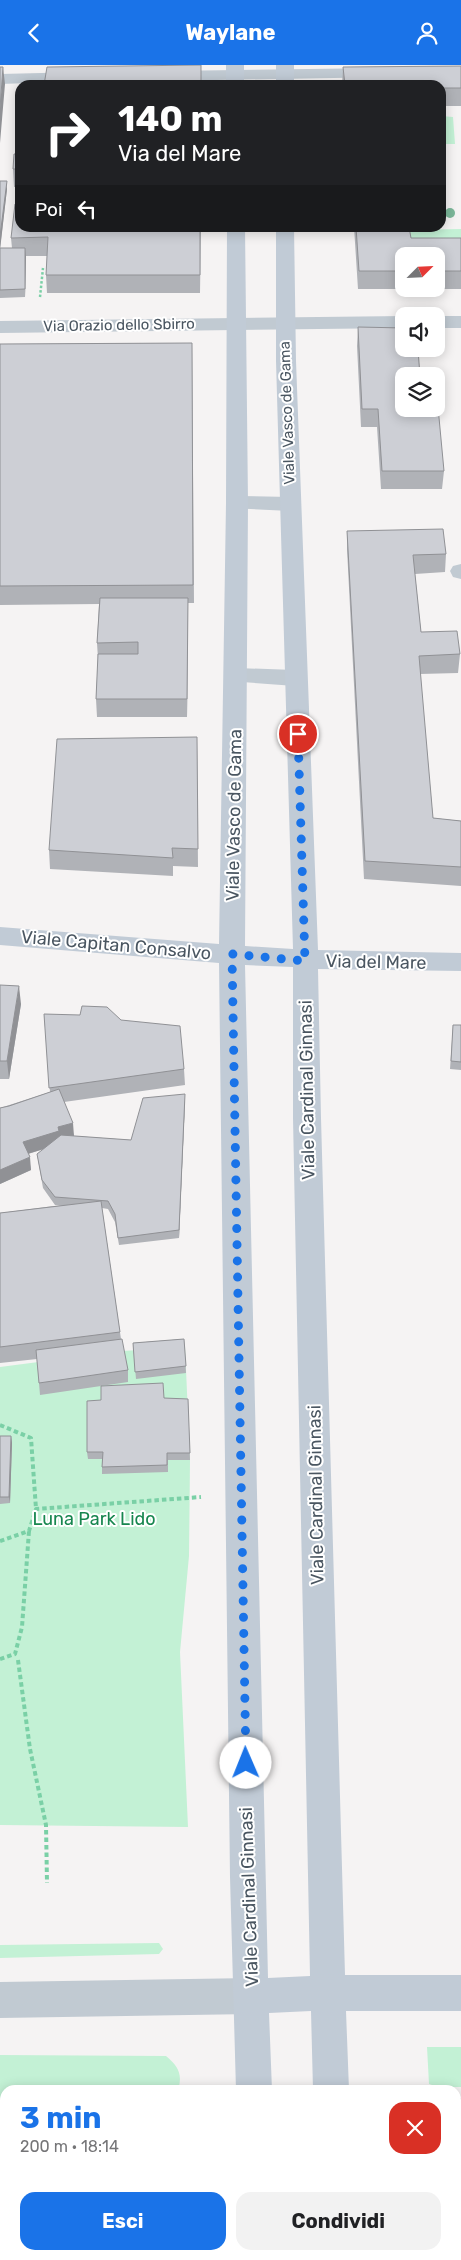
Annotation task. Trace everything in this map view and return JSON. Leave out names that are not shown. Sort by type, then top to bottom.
[{"type":"street","points":[[147,77],[402,73]]},
{"type":"street","points":[[0,79],[98,77]]},
{"type":"street","name":"Viale Vasco de Gama","points":[[232,954],[237,503],[236,232]]},
{"type":"street","name":"Viale Vasco de Gama","points":[[284,232],[284,323],[295,678],[305,902],[305,961]]},
{"type":"street","points":[[284,323],[395,322]]},
{"type":"street","points":[[445,322],[461,322]]},
{"type":"street","name":"Viale Vasco de Gama","points":[[237,323],[284,323]]},
{"type":"street","name":"Via Orazio dello Sbirro","points":[[0,327],[237,323]]},
{"type":"street","name":"Viale Vasco de Gama","points":[[237,503],[290,504]]},
{"type":"street","points":[[236,676],[295,678]]},
{"type":"street","name":"Viale Capitan Consalvo","points":[[0,936],[232,954]]},
{"type":"street","name":"Via del Mare","points":[[232,954],[305,961],[376,963],[461,962]]},
{"type":"street","name":"Viale Cardinal Ginnasi","points":[[232,954],[247,1877],[254,2085]]},
{"type":"street","name":"Viale Cardinal Ginnasi","points":[[305,961],[327,1993],[331,2085]]},
{"type":"street","points":[[0,2000],[327,1993],[461,1993]]},
{"type":"path","points":[[39,305],[42,268]]},
{"type":"path","points":[[0,1425],[31,1438],[36,1509],[29,1531],[22,1627],[15,1654],[0,1659]]},
{"type":"path","points":[[36,1509],[189,1498]]},
{"type":"path","points":[[0,1541],[29,1531]]},
{"type":"path","points":[[18,1659],[30,1749],[46,1825],[47,1883]]},
{"type":"green space","points":[[446,116],[453,117],[455,144],[446,144]]},
{"type":"green space","points":[[446,229],[461,229],[461,254],[445,255],[445,247],[408,247],[404,232],[446,232]]},
{"type":"green space","name":"Luna Park Lido","points":[[185,1347],[190,1460],[189,1556],[180,1652],[188,1827],[0,1825],[0,1367],[123,1351]]},
{"type":"green space","points":[[159,1943],[163,1949],[159,1954],[0,1958],[0,1945]]},
{"type":"green space","points":[[427,2047],[461,2047],[461,2085],[429,2084]]},
{"type":"green space","points":[[0,2055],[166,2056],[174,2063],[180,2075],[179,2085],[0,2085]]},
{"type":"building","points":[[201,65],[201,80],[45,80],[47,67]]},
{"type":"building","points":[[461,66],[461,88],[446,88],[446,80],[344,80],[343,67]]},
{"type":"building","points":[[0,67],[3,67],[0,108]]},
{"type":"building","points":[[14,154],[15,154],[15,169],[13,169]]},
{"type":"building","points":[[0,181],[7,181],[0,236]]},
{"type":"building","points":[[15,204],[15,232],[200,232],[200,275],[46,275],[48,237],[11,238]]},
{"type":"building","points":[[356,232],[410,232],[411,238],[461,238],[461,271],[445,271],[445,247],[395,247],[395,271],[359,271]]},
{"type":"building","points":[[0,248],[25,248],[25,289],[0,290]]},
{"type":"building","points":[[358,327],[395,328],[395,357],[419,357],[419,367],[395,367],[395,417],[439,417],[444,471],[382,471],[378,409],[362,409]]},
{"type":"building","points":[[192,343],[193,585],[0,586],[0,344]]},
{"type":"building","points":[[443,529],[446,554],[413,555],[421,632],[457,631],[460,654],[419,656],[433,818],[461,821],[461,867],[365,861],[347,531]]},
{"type":"building","points":[[100,598],[188,598],[187,699],[96,699],[98,654],[138,654],[138,642],[97,643]]},
{"type":"building","points":[[197,737],[198,849],[172,848],[173,858],[49,850],[57,739]]},
{"type":"building","points":[[0,985],[19,986],[7,1061],[0,1061]]},
{"type":"building","points":[[82,1006],[107,1007],[121,1020],[180,1026],[184,1069],[49,1088],[44,1014],[80,1015]]},
{"type":"building","points":[[453,1025],[461,1025],[461,1062],[451,1061]]},
{"type":"building","points":[[59,1089],[73,1123],[58,1127],[59,1131],[23,1142],[30,1157],[0,1170],[0,1108]]},
{"type":"building","points":[[185,1094],[179,1230],[118,1238],[115,1214],[108,1201],[55,1197],[42,1180],[37,1154],[61,1135],[131,1140],[143,1098]]},
{"type":"building","points":[[101,1201],[120,1332],[0,1347],[0,1213]]},
{"type":"building","points":[[122,1339],[128,1370],[39,1383],[36,1350]]},
{"type":"building","points":[[184,1339],[186,1366],[135,1372],[133,1343]]},
{"type":"building","points":[[163,1383],[164,1398],[188,1399],[190,1453],[167,1453],[167,1465],[102,1467],[103,1452],[87,1452],[87,1401],[101,1400],[101,1386]]},
{"type":"building","points":[[0,1436],[11,1436],[9,1497],[0,1497]]},
{"type":"route","points":[[246,1763],[232,954],[305,961],[305,902],[298,734]]}]
